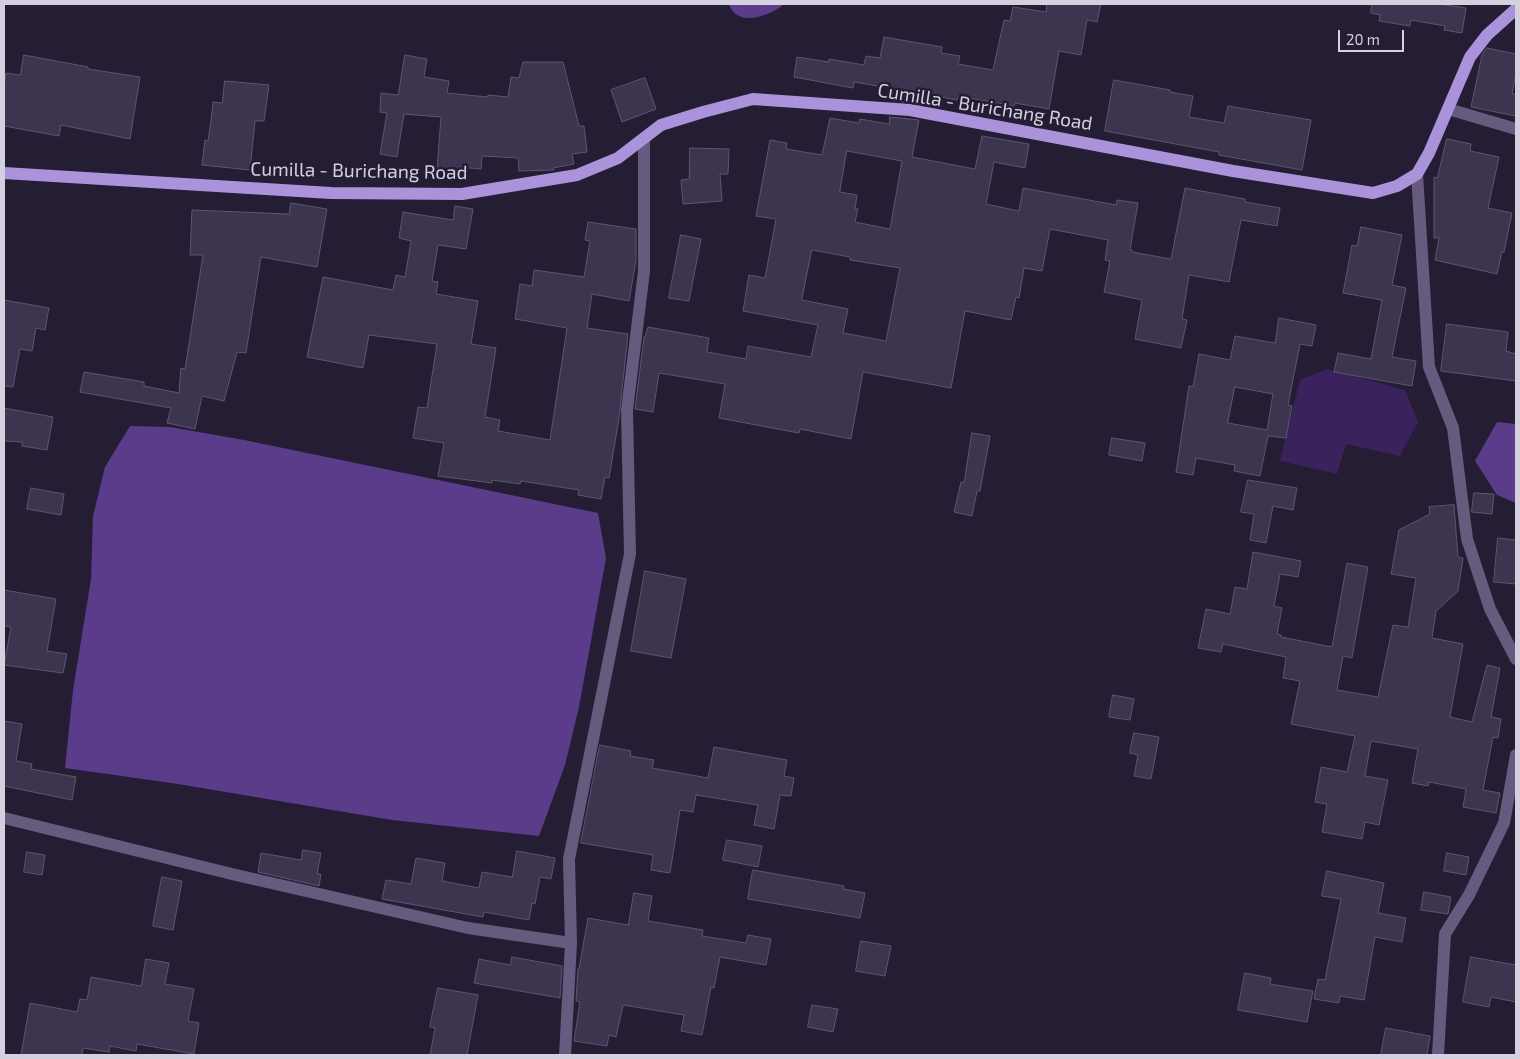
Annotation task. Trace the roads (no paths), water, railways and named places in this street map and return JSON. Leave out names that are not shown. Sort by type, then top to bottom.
[{"type":"main road","points":[[1417,174],[1429,153],[1470,57],[1487,35],[1516,9]]},
{"type":"main road","name":"Cumilla - Burichang Road","points":[[4,174],[331,194],[462,194],[576,175],[618,158],[661,125],[753,99],[910,110],[1234,171],[1373,193],[1397,186],[1417,174]]},
{"type":"street","points":[[1448,109],[1516,129]]},
{"type":"street","points":[[565,1055],[571,943],[569,859],[630,554],[627,410],[644,271],[644,138]]},
{"type":"street","points":[[1417,174],[1429,368],[1453,428],[1467,539],[1490,608],[1516,659]]},
{"type":"street","points":[[1438,1055],[1445,934],[1468,895],[1504,823],[1516,755]]},
{"type":"street","points":[[4,818],[236,876],[459,926],[571,943]]}]
